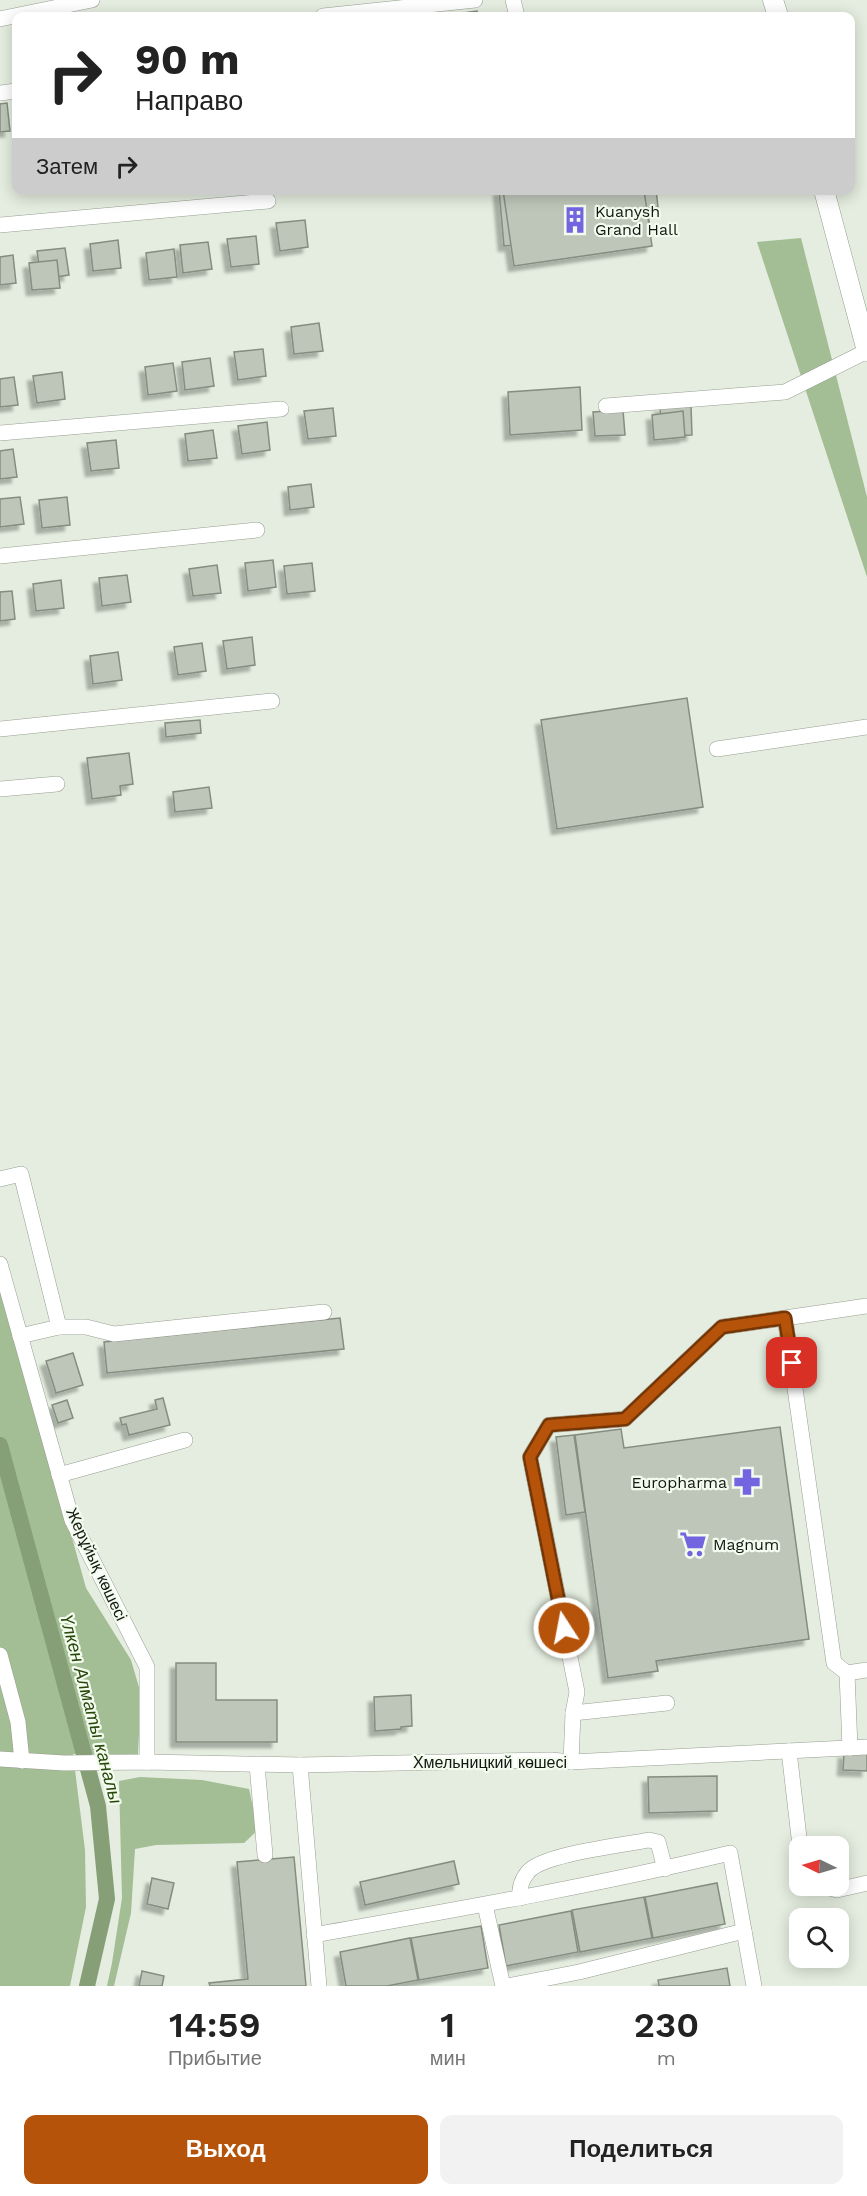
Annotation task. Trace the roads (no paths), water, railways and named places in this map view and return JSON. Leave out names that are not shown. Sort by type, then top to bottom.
[{"type":"main road","points":[[825,195],[867,351]]},
{"type":"street","points":[[34,12],[92,0]]},
{"type":"street","points":[[361,12],[475,0]]},
{"type":"street","points":[[0,225],[268,201]]},
{"type":"street","points":[[606,406],[785,392],[867,351]]},
{"type":"street","points":[[0,433],[281,408]]},
{"type":"street","points":[[0,556],[257,530]]},
{"type":"street","points":[[0,729],[272,701]]},
{"type":"street","points":[[717,749],[867,727]]},
{"type":"street","points":[[0,789],[57,784]]},
{"type":"street","points":[[0,1179],[21,1174],[58,1327]]},
{"type":"street","name":"Жерұйық көшесі","points":[[0,1264],[72,1520],[147,1667],[147,1762]]},
{"type":"street","points":[[571,1762],[573,1713],[577,1692],[530,1457],[549,1425],[625,1419],[722,1327],[867,1306]]},
{"type":"street","points":[[20,1336],[58,1327],[86,1327],[114,1334],[324,1312]]},
{"type":"street","points":[[785,1318],[834,1663],[846,1673],[850,1748]]},
{"type":"street","points":[[59,1474],[185,1440]]},
{"type":"street","points":[[0,1655],[18,1722],[22,1761],[0,1759]]},
{"type":"street","points":[[846,1673],[867,1670]]},
{"type":"street","points":[[573,1713],[667,1703]]},
{"type":"street","name":"Хмельницкий көшесі","points":[[22,1761],[257,1765],[571,1762],[867,1747]]},
{"type":"street","points":[[789,1751],[799,1836]]},
{"type":"street","points":[[257,1765],[265,1855]]},
{"type":"street","points":[[300,1765],[319,1986]]},
{"type":"street","points":[[520,1898],[520,1890],[529,1870],[550,1858],[649,1840],[658,1842],[665,1869]]},
{"type":"street","points":[[314,1935],[485,1905],[665,1869],[730,1853],[754,1986]]},
{"type":"street","points":[[849,1887],[867,1883]]},
{"type":"street","points":[[485,1905],[505,1986],[580,1979],[744,1931]]},
{"type":"waterway","name":"Үлкен Алматы каналы","points":[[0,1445],[98,1806],[107,1899],[87,1986]]},
{"type":"place","name":"Kuanysh Grand Hall","points":[[575,220]]},
{"type":"place","name":"Europharma","points":[[747,1482]]},
{"type":"place","name":"Magnum","points":[[693,1544]]}]
